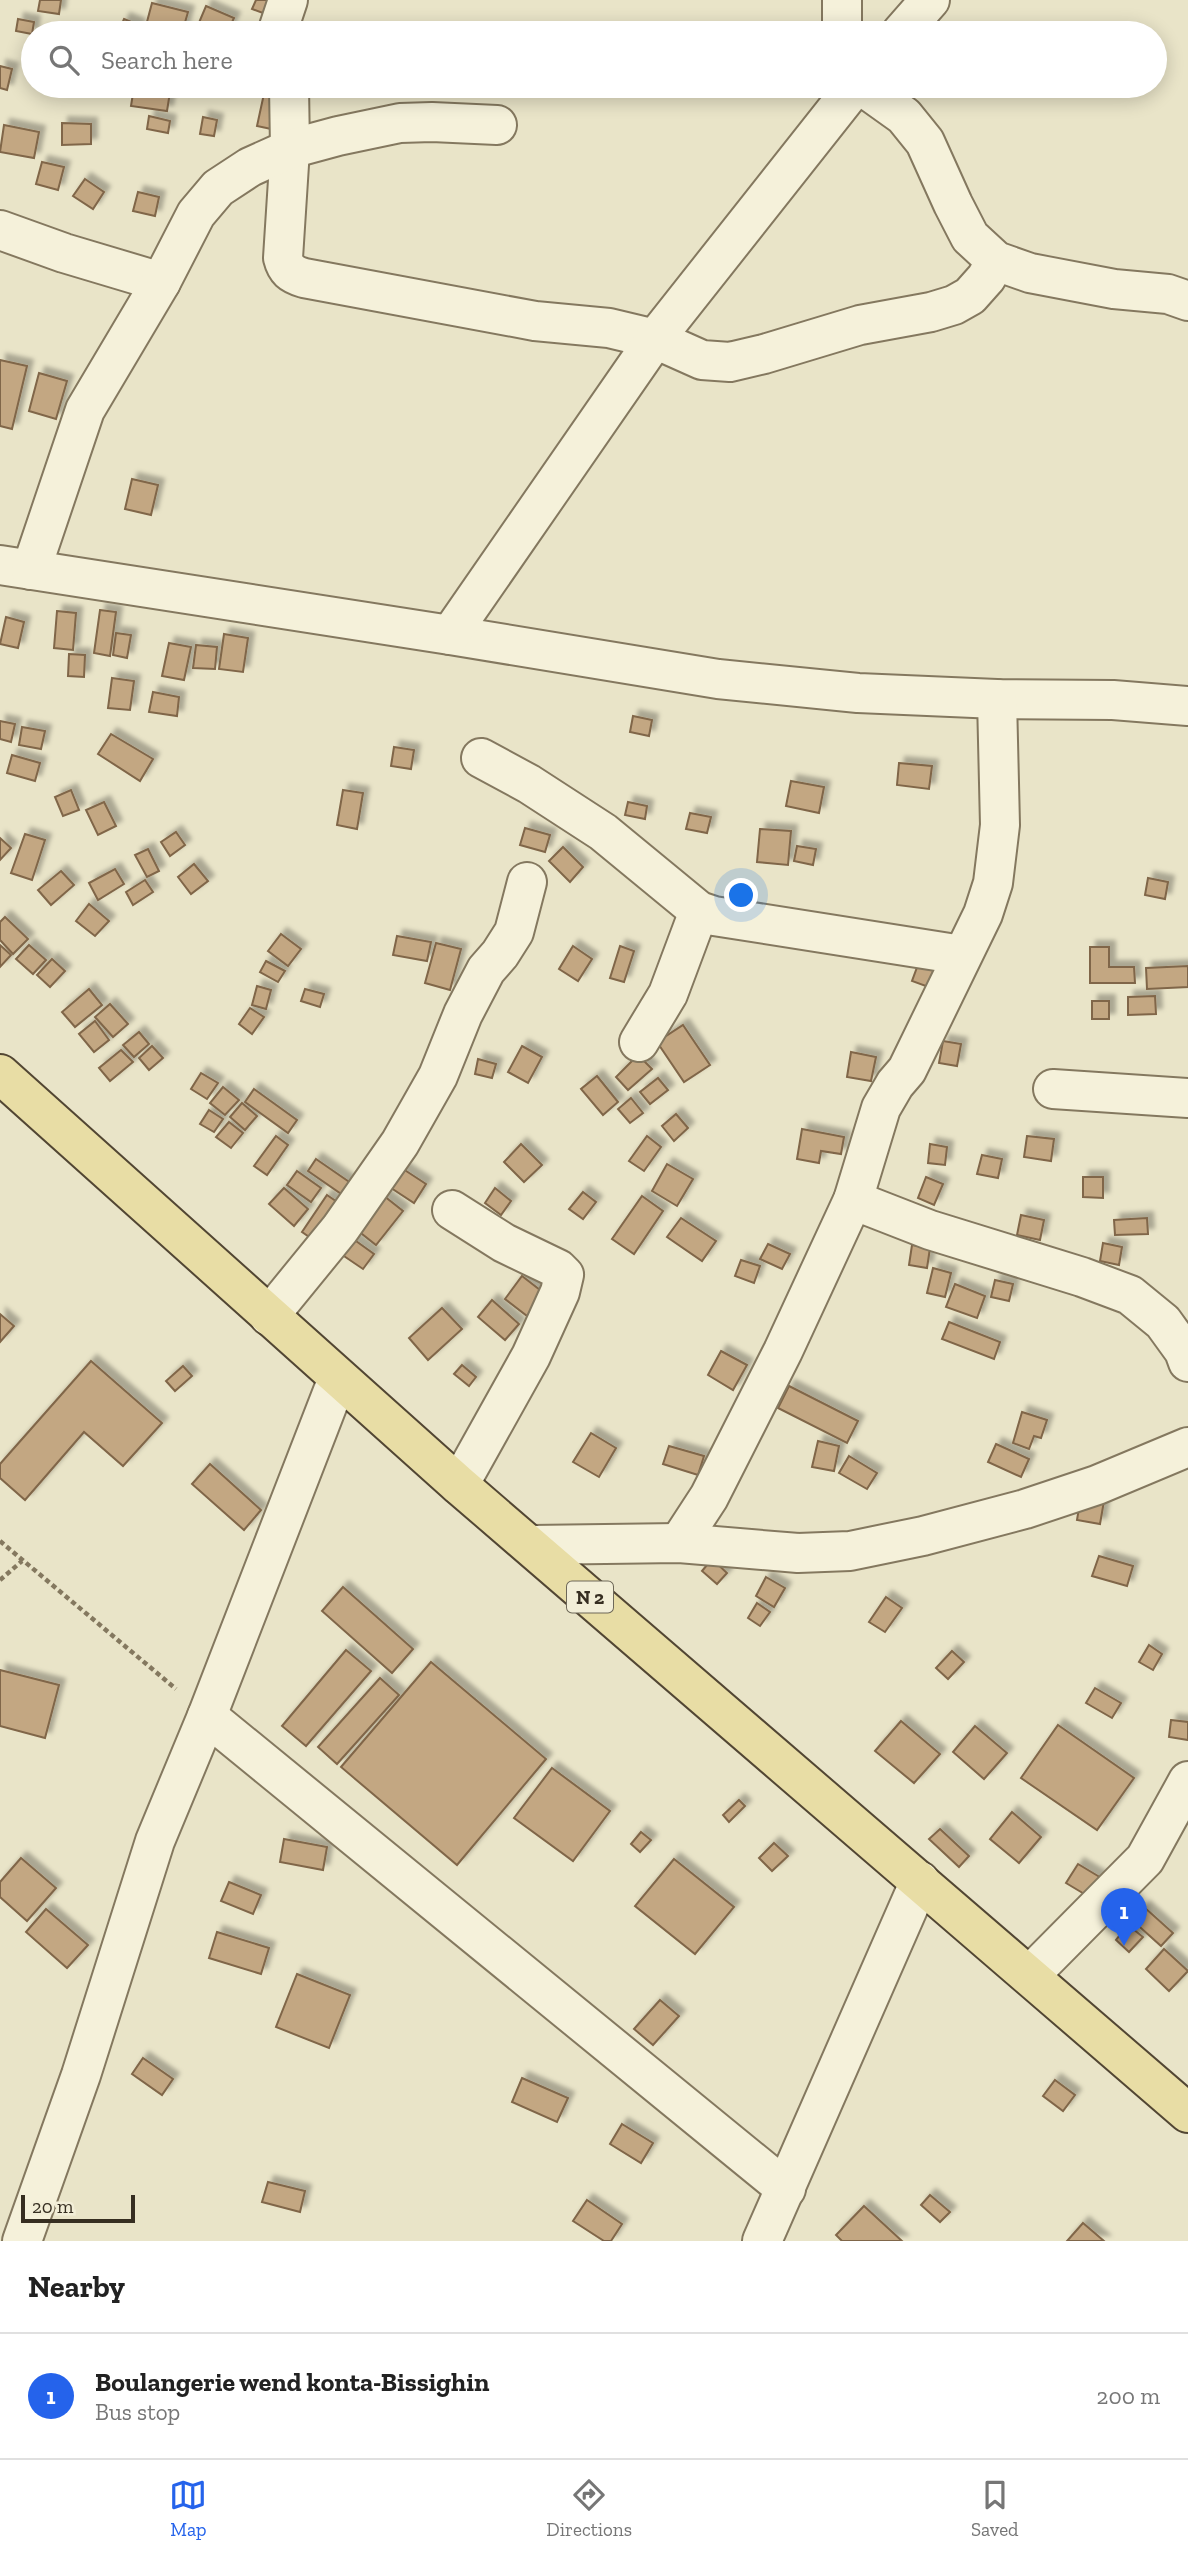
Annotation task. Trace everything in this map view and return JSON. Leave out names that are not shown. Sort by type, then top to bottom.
[{"type":"main road","name":"N 2","points":[[0,1074],[459,1485],[1188,2113]]},
{"type":"street","points":[[281,21],[288,0]]},
{"type":"street","points":[[842,0],[842,21]]},
{"type":"street","points":[[912,21],[930,0]]},
{"type":"street","points":[[289,98],[290,149],[283,258],[286,268],[293,275],[535,321],[609,328],[655,339],[702,360],[730,362],[860,325],[954,305],[970,296],[986,278],[996,261]]},
{"type":"street","points":[[450,635],[655,339],[843,98]]},
{"type":"street","points":[[864,98],[904,116],[925,142],[970,237],[996,261],[1030,273],[1114,289],[1168,294],[1188,301]]},
{"type":"street","points":[[497,125],[432,121],[400,123],[338,136],[290,149],[250,167],[218,188],[195,214],[162,282],[85,410],[15,568],[718,679],[858,693],[997,699],[1113,700],[1188,706]]},
{"type":"street","points":[[0,230],[64,253],[162,282]]},
{"type":"street","points":[[679,1543],[709,1497],[783,1351],[852,1200],[881,1108],[907,1070],[983,914],[998,856],[1000,825],[997,699]]},
{"type":"street","points":[[481,758],[529,784],[603,832],[699,911],[715,916],[962,955]]},
{"type":"street","points":[[269,1316],[340,1230],[400,1143],[438,1076],[463,1014],[486,970],[514,932],[527,883]]},
{"type":"street","points":[[639,1042],[668,994],[699,911]]},
{"type":"street","points":[[1052,1089],[1188,1098]]},
{"type":"street","points":[[852,1200],[930,1230],[1082,1277],[1130,1295],[1163,1322],[1184,1351],[1188,1362]]},
{"type":"street","points":[[453,1210],[504,1243],[558,1269],[564,1275],[560,1292],[531,1356],[459,1485]]},
{"type":"street","points":[[22,2241],[81,2075],[155,1841],[207,1716],[338,1378]]},
{"type":"street","points":[[531,1545],[679,1543],[798,1553],[850,1551],[923,1536],[1025,1509],[1097,1485],[1188,1447]]},
{"type":"street","points":[[207,1716],[786,2189]]},
{"type":"street","points":[[1030,1975],[1145,1859],[1188,1781]]},
{"type":"street","points":[[774,2235],[786,2189],[920,1881]]},
{"type":"path","points":[[0,1541],[207,1716]]},
{"type":"path","points":[[0,1580],[22,1561]]},
{"type":"building","points":[[40,0],[61,0],[59,14],[38,11]]},
{"type":"building","points":[[256,0],[277,0],[271,16],[252,9]]},
{"type":"building","points":[[152,3],[188,12],[185,21],[147,21]]},
{"type":"building","points":[[206,6],[234,18],[233,21],[200,21]]},
{"type":"building","points":[[18,19],[29,21],[21,21],[21,32],[16,31]]},
{"type":"building","points":[[0,66],[12,69],[7,90],[0,88]]},
{"type":"building","points":[[132,98],[169,98],[167,111],[131,106]]},
{"type":"building","points":[[263,98],[283,98],[276,130],[257,126]]},
{"type":"building","points":[[149,116],[170,121],[168,133],[147,129]]},
{"type":"building","points":[[203,117],[217,120],[214,136],[200,134]]},
{"type":"building","points":[[62,123],[91,124],[91,144],[62,145]]},
{"type":"building","points":[[4,125],[39,132],[34,158],[0,152]]},
{"type":"building","points":[[42,162],[64,167],[58,190],[36,184]]},
{"type":"building","points":[[85,179],[104,192],[93,209],[73,196]]},
{"type":"building","points":[[138,192],[159,197],[155,216],[133,211]]},
{"type":"building","points":[[0,360],[27,366],[12,429],[0,426]]},
{"type":"building","points":[[39,373],[67,381],[56,419],[29,411]]},
{"type":"building","points":[[132,479],[158,485],[151,515],[125,509]]},
{"type":"building","points":[[100,610],[116,612],[110,656],[94,653]]},
{"type":"building","points":[[57,611],[76,613],[73,650],[54,648]]},
{"type":"building","points":[[6,617],[24,622],[18,648],[0,644]]},
{"type":"building","points":[[116,633],[131,635],[127,658],[113,655]]},
{"type":"building","points":[[224,634],[248,638],[243,672],[219,669]]},
{"type":"building","points":[[169,643],[191,647],[184,680],[162,676]]},
{"type":"building","points":[[196,645],[217,647],[215,669],[193,668]]},
{"type":"building","points":[[69,654],[85,655],[84,677],[68,676]]},
{"type":"building","points":[[112,678],[134,681],[130,710],[108,708]]},
{"type":"building","points":[[153,692],[179,697],[177,716],[149,712]]},
{"type":"building","points":[[633,716],[652,720],[649,736],[630,732]]},
{"type":"building","points":[[0,721],[15,724],[11,742],[0,739]]},
{"type":"building","points":[[22,727],[45,731],[41,749],[19,745]]},
{"type":"building","points":[[111,734],[153,759],[140,781],[98,754]]},
{"type":"building","points":[[394,747],[414,750],[411,769],[391,766]]},
{"type":"building","points":[[12,755],[40,763],[35,781],[7,773]]},
{"type":"building","points":[[899,763],[932,766],[929,789],[897,785]]},
{"type":"building","points":[[791,781],[824,787],[819,813],[786,806]]},
{"type":"building","points":[[71,790],[79,810],[63,816],[55,797]]},
{"type":"building","points":[[343,790],[363,793],[357,829],[337,825]]},
{"type":"building","points":[[104,802],[116,826],[98,835],[86,810]]},
{"type":"building","points":[[628,802],[647,806],[645,819],[625,815]]},
{"type":"building","points":[[690,813],[711,817],[707,833],[686,829]]},
{"type":"building","points":[[525,828],[550,835],[545,852],[520,845]]},
{"type":"building","points":[[760,829],[791,831],[788,865],[757,862]]},
{"type":"building","points":[[176,832],[185,845],[170,856],[161,842]]},
{"type":"building","points":[[25,834],[45,840],[32,880],[11,873]]},
{"type":"building","points":[[0,838],[11,848],[0,860]]},
{"type":"building","points":[[797,846],[816,849],[813,865],[794,861]]},
{"type":"building","points":[[563,847],[583,867],[570,882],[549,861]]},
{"type":"building","points":[[148,849],[159,871],[147,877],[135,855]]},
{"type":"building","points":[[194,864],[208,881],[191,894],[178,877]]},
{"type":"building","points":[[115,869],[124,884],[98,900],[89,883]]},
{"type":"building","points":[[61,871],[74,885],[51,905],[38,890]]},
{"type":"building","points":[[1148,878],[1168,882],[1165,899],[1145,895]]},
{"type":"building","points":[[145,880],[153,892],[133,905],[126,892]]},
{"type":"building","points":[[89,904],[109,921],[95,936],[76,921]]},
{"type":"building","points":[[5,917],[28,939],[13,954],[0,940],[0,922]]},
{"type":"building","points":[[281,934],[301,949],[288,966],[268,951]]},
{"type":"building","points":[[397,936],[431,942],[427,961],[393,955]]},
{"type":"building","points":[[436,943],[461,949],[450,990],[425,983]]},
{"type":"building","points":[[0,945],[11,955],[0,967]]},
{"type":"building","points":[[29,945],[46,960],[33,974],[16,959]]},
{"type":"building","points":[[573,946],[592,959],[578,981],[559,969]]},
{"type":"building","points":[[620,946],[634,951],[624,982],[610,978]]},
{"type":"building","points":[[1090,947],[1109,947],[1109,967],[1134,967],[1135,983],[1090,983]]},
{"type":"building","points":[[52,959],[65,971],[50,987],[37,975]]},
{"type":"building","points":[[266,961],[285,971],[278,982],[260,972]]},
{"type":"building","points":[[919,962],[941,970],[934,989],[912,981]]},
{"type":"building","points":[[1188,966],[1188,987],[1147,989],[1146,968]]},
{"type":"building","points":[[257,986],[271,990],[266,1009],[252,1005]]},
{"type":"building","points":[[89,989],[102,1005],[75,1027],[62,1012]]},
{"type":"building","points":[[305,989],[324,994],[320,1007],[301,1001]]},
{"type":"building","points":[[1155,996],[1156,1014],[1128,1015],[1128,997]]},
{"type":"building","points":[[1092,1001],[1109,1001],[1109,1019],[1092,1019]]},
{"type":"building","points":[[110,1004],[128,1024],[113,1037],[95,1017]]},
{"type":"building","points":[[250,1008],[264,1017],[252,1034],[239,1024]]},
{"type":"building","points":[[95,1021],[109,1040],[94,1052],[79,1034]]},
{"type":"building","points":[[683,1025],[710,1065],[684,1082],[657,1042]]},
{"type":"building","points":[[139,1032],[149,1044],[134,1057],[123,1045]]},
{"type":"building","points":[[943,1041],[961,1044],[957,1066],[939,1063]]},
{"type":"building","points":[[152,1046],[163,1058],[149,1070],[139,1058]]},
{"type":"building","points":[[522,1046],[542,1057],[528,1083],[508,1072]]},
{"type":"building","points":[[121,1050],[133,1062],[110,1081],[99,1068]]},
{"type":"building","points":[[851,1052],[876,1057],[871,1081],[847,1077]]},
{"type":"building","points":[[638,1055],[652,1069],[628,1090],[616,1077]]},
{"type":"building","points":[[478,1059],[496,1064],[492,1078],[475,1074]]},
{"type":"building","points":[[201,1073],[218,1083],[207,1099],[191,1089]]},
{"type":"building","points":[[597,1076],[618,1102],[603,1115],[581,1089]]},
{"type":"building","points":[[658,1078],[668,1090],[650,1104],[640,1092]]},
{"type":"building","points":[[223,1087],[239,1100],[225,1115],[210,1103]]},
{"type":"building","points":[[254,1089],[297,1120],[288,1133],[245,1102]]},
{"type":"building","points":[[631,1098],[643,1113],[630,1123],[618,1109]]},
{"type":"building","points":[[242,1103],[257,1116],[245,1130],[230,1117]]},
{"type":"building","points":[[209,1110],[223,1119],[214,1132],[200,1124]]},
{"type":"building","points":[[676,1114],[688,1128],[674,1141],[662,1126]]},
{"type":"building","points":[[229,1122],[243,1133],[231,1148],[216,1137]]},
{"type":"building","points":[[802,1129],[844,1137],[841,1154],[821,1151],[819,1163],[797,1159]]},
{"type":"building","points":[[276,1136],[288,1145],[267,1175],[254,1166]]},
{"type":"building","points":[[647,1136],[661,1147],[644,1171],[629,1161]]},
{"type":"building","points":[[1027,1136],[1054,1139],[1051,1161],[1024,1157]]},
{"type":"building","points":[[521,1144],[542,1165],[524,1182],[504,1162]]},
{"type":"building","points":[[930,1144],[947,1147],[945,1165],[928,1163]]},
{"type":"building","points":[[982,1155],[1002,1159],[998,1178],[977,1174]]},
{"type":"building","points":[[316,1159],[358,1188],[350,1200],[308,1171]]},
{"type":"building","points":[[667,1164],[693,1179],[677,1206],[652,1191]]},
{"type":"building","points":[[397,1165],[426,1184],[414,1203],[385,1184]]},
{"type":"building","points":[[297,1171],[321,1188],[311,1202],[287,1185]]},
{"type":"building","points":[[926,1177],[943,1184],[934,1205],[918,1198]]},
{"type":"building","points":[[1083,1177],[1103,1177],[1103,1198],[1083,1197]]},
{"type":"building","points":[[284,1188],[308,1209],[294,1226],[269,1204]]},
{"type":"building","points":[[495,1188],[511,1201],[501,1215],[485,1203]]},
{"type":"building","points":[[379,1192],[403,1211],[376,1245],[352,1226]]},
{"type":"building","points":[[583,1192],[596,1202],[583,1219],[569,1209]]},
{"type":"building","points":[[327,1195],[343,1206],[318,1243],[302,1232]]},
{"type":"building","points":[[642,1196],[663,1211],[634,1254],[612,1239]]},
{"type":"building","points":[[1021,1215],[1044,1220],[1040,1240],[1017,1235]]},
{"type":"building","points":[[681,1218],[716,1241],[702,1261],[667,1237]]},
{"type":"building","points":[[1147,1218],[1148,1234],[1115,1235],[1114,1220]]},
{"type":"building","points":[[349,1236],[374,1254],[363,1269],[338,1252]]},
{"type":"building","points":[[1103,1243],[1122,1247],[1119,1265],[1100,1261]]},
{"type":"building","points":[[768,1244],[790,1254],[782,1269],[760,1259]]},
{"type":"building","points":[[912,1245],[930,1248],[927,1268],[909,1265]]},
{"type":"building","points":[[741,1260],[760,1266],[754,1283],[735,1276]]},
{"type":"building","points":[[933,1268],[951,1273],[945,1297],[927,1293]]},
{"type":"building","points":[[522,1276],[549,1297],[531,1319],[505,1299]]},
{"type":"building","points":[[995,1280],[1013,1284],[1009,1301],[991,1297]]},
{"type":"building","points":[[955,1284],[985,1296],[977,1318],[946,1307]]},
{"type":"building","points":[[492,1300],[519,1324],[505,1340],[478,1317]]},
{"type":"building","points":[[442,1308],[462,1329],[428,1360],[409,1338]]},
{"type":"building","points":[[0,1314],[14,1326],[0,1342]]},
{"type":"building","points":[[949,1322],[1000,1342],[994,1359],[942,1339]]},
{"type":"building","points":[[721,1351],[747,1365],[733,1390],[708,1375]]},
{"type":"building","points":[[91,1361],[162,1423],[123,1466],[84,1432],[25,1500],[0,1478],[0,1464]]},
{"type":"building","points":[[462,1365],[476,1377],[469,1386],[454,1374]]},
{"type":"building","points":[[183,1366],[192,1376],[175,1391],[166,1381]]},
{"type":"building","points":[[789,1386],[858,1421],[847,1443],[778,1408]]},
{"type":"building","points":[[1022,1412],[1047,1420],[1041,1438],[1034,1436],[1029,1449],[1013,1443]]},
{"type":"building","points":[[591,1433],[616,1448],[599,1477],[573,1462]]},
{"type":"building","points":[[818,1441],[839,1446],[834,1471],[812,1467]]},
{"type":"building","points":[[996,1444],[1029,1459],[1021,1477],[988,1462]]},
{"type":"building","points":[[669,1446],[704,1456],[698,1475],[663,1464]]},
{"type":"building","points":[[849,1456],[877,1473],[867,1489],[839,1473]]},
{"type":"building","points":[[210,1464],[261,1510],[244,1530],[192,1484]]},
{"type":"building","points":[[1081,1496],[1104,1501],[1100,1524],[1077,1520]]},
{"type":"building","points":[[1099,1556],[1133,1566],[1127,1586],[1092,1576]]},
{"type":"building","points":[[712,1559],[727,1573],[717,1584],[702,1571]]},
{"type":"building","points":[[766,1577],[785,1588],[774,1607],[756,1596]]},
{"type":"building","points":[[343,1587],[413,1649],[392,1673],[322,1611]]},
{"type":"building","points":[[886,1597],[902,1608],[885,1632],[869,1622]]},
{"type":"building","points":[[757,1603],[770,1612],[760,1626],[748,1618]]},
{"type":"building","points":[[1149,1645],[1162,1654],[1153,1670],[1139,1662]]},
{"type":"building","points":[[346,1650],[371,1671],[306,1746],[282,1726]]},
{"type":"building","points":[[952,1651],[964,1662],[948,1679],[936,1668]]},
{"type":"building","points":[[431,1662],[546,1759],[457,1865],[341,1767]]},
{"type":"building","points":[[0,1670],[59,1685],[45,1738],[0,1726]]},
{"type":"building","points":[[380,1678],[399,1695],[337,1764],[318,1747]]},
{"type":"building","points":[[1095,1688],[1121,1703],[1112,1718],[1086,1703]]},
{"type":"building","points":[[1171,1720],[1188,1722],[1188,1740],[1169,1737]]},
{"type":"building","points":[[901,1721],[940,1754],[914,1783],[875,1751]]},
{"type":"building","points":[[1058,1725],[1134,1778],[1097,1830],[1021,1778]]},
{"type":"building","points":[[975,1726],[1007,1753],[984,1779],[953,1752]]},
{"type":"building","points":[[552,1768],[610,1811],[573,1861],[514,1818]]},
{"type":"building","points":[[739,1800],[745,1806],[729,1822],[723,1815]]},
{"type":"building","points":[[1012,1812],[1041,1837],[1019,1863],[990,1839]]},
{"type":"building","points":[[940,1829],[969,1856],[959,1867],[929,1839]]},
{"type":"building","points":[[641,1832],[651,1840],[640,1852],[631,1844]]},
{"type":"building","points":[[284,1839],[327,1847],[323,1870],[280,1862]]},
{"type":"building","points":[[774,1843],[788,1856],[772,1871],[759,1858]]},
{"type":"building","points":[[21,1858],[56,1888],[27,1921],[0,1897],[0,1882]]},
{"type":"building","points":[[674,1859],[734,1907],[695,1954],[635,1906]]},
{"type":"building","points":[[1078,1864],[1108,1882],[1096,1901],[1066,1883]]},
{"type":"building","points":[[229,1882],[261,1895],[253,1914],[221,1901]]},
{"type":"building","points":[[1144,1907],[1173,1933],[1161,1946],[1132,1920]]},
{"type":"building","points":[[46,1909],[88,1945],[67,1968],[26,1932]]},
{"type":"building","points":[[1128,1925],[1143,1937],[1129,1952],[1116,1940]]},
{"type":"building","points":[[217,1932],[269,1948],[261,1974],[209,1958]]},
{"type":"building","points":[[1164,1949],[1188,1971],[1169,1991],[1146,1969]]},
{"type":"building","points":[[297,1974],[350,1995],[329,2048],[276,2027]]},
{"type":"building","points":[[660,2000],[679,2016],[653,2045],[634,2029]]},
{"type":"building","points":[[143,2058],[173,2079],[162,2095],[132,2074]]},
{"type":"building","points":[[522,2078],[568,2098],[557,2122],[512,2102]]},
{"type":"building","points":[[1055,2080],[1075,2095],[1063,2111],[1043,2096]]},
{"type":"building","points":[[622,2124],[653,2143],[641,2163],[610,2144]]},
{"type":"building","points":[[268,2182],[305,2191],[300,2212],[262,2202]]},
{"type":"building","points":[[930,2195],[950,2212],[940,2222],[921,2205]]},
{"type":"building","points":[[587,2200],[622,2224],[611,2241],[604,2241],[573,2221]]},
{"type":"building","points":[[864,2206],[902,2241],[842,2241],[836,2235]]},
{"type":"building","points":[[1083,2223],[1104,2241],[1067,2241]]},
{"type":"place","name":"Boulangerie wend konta-Bissighin","points":[[1124,1946]]}]
